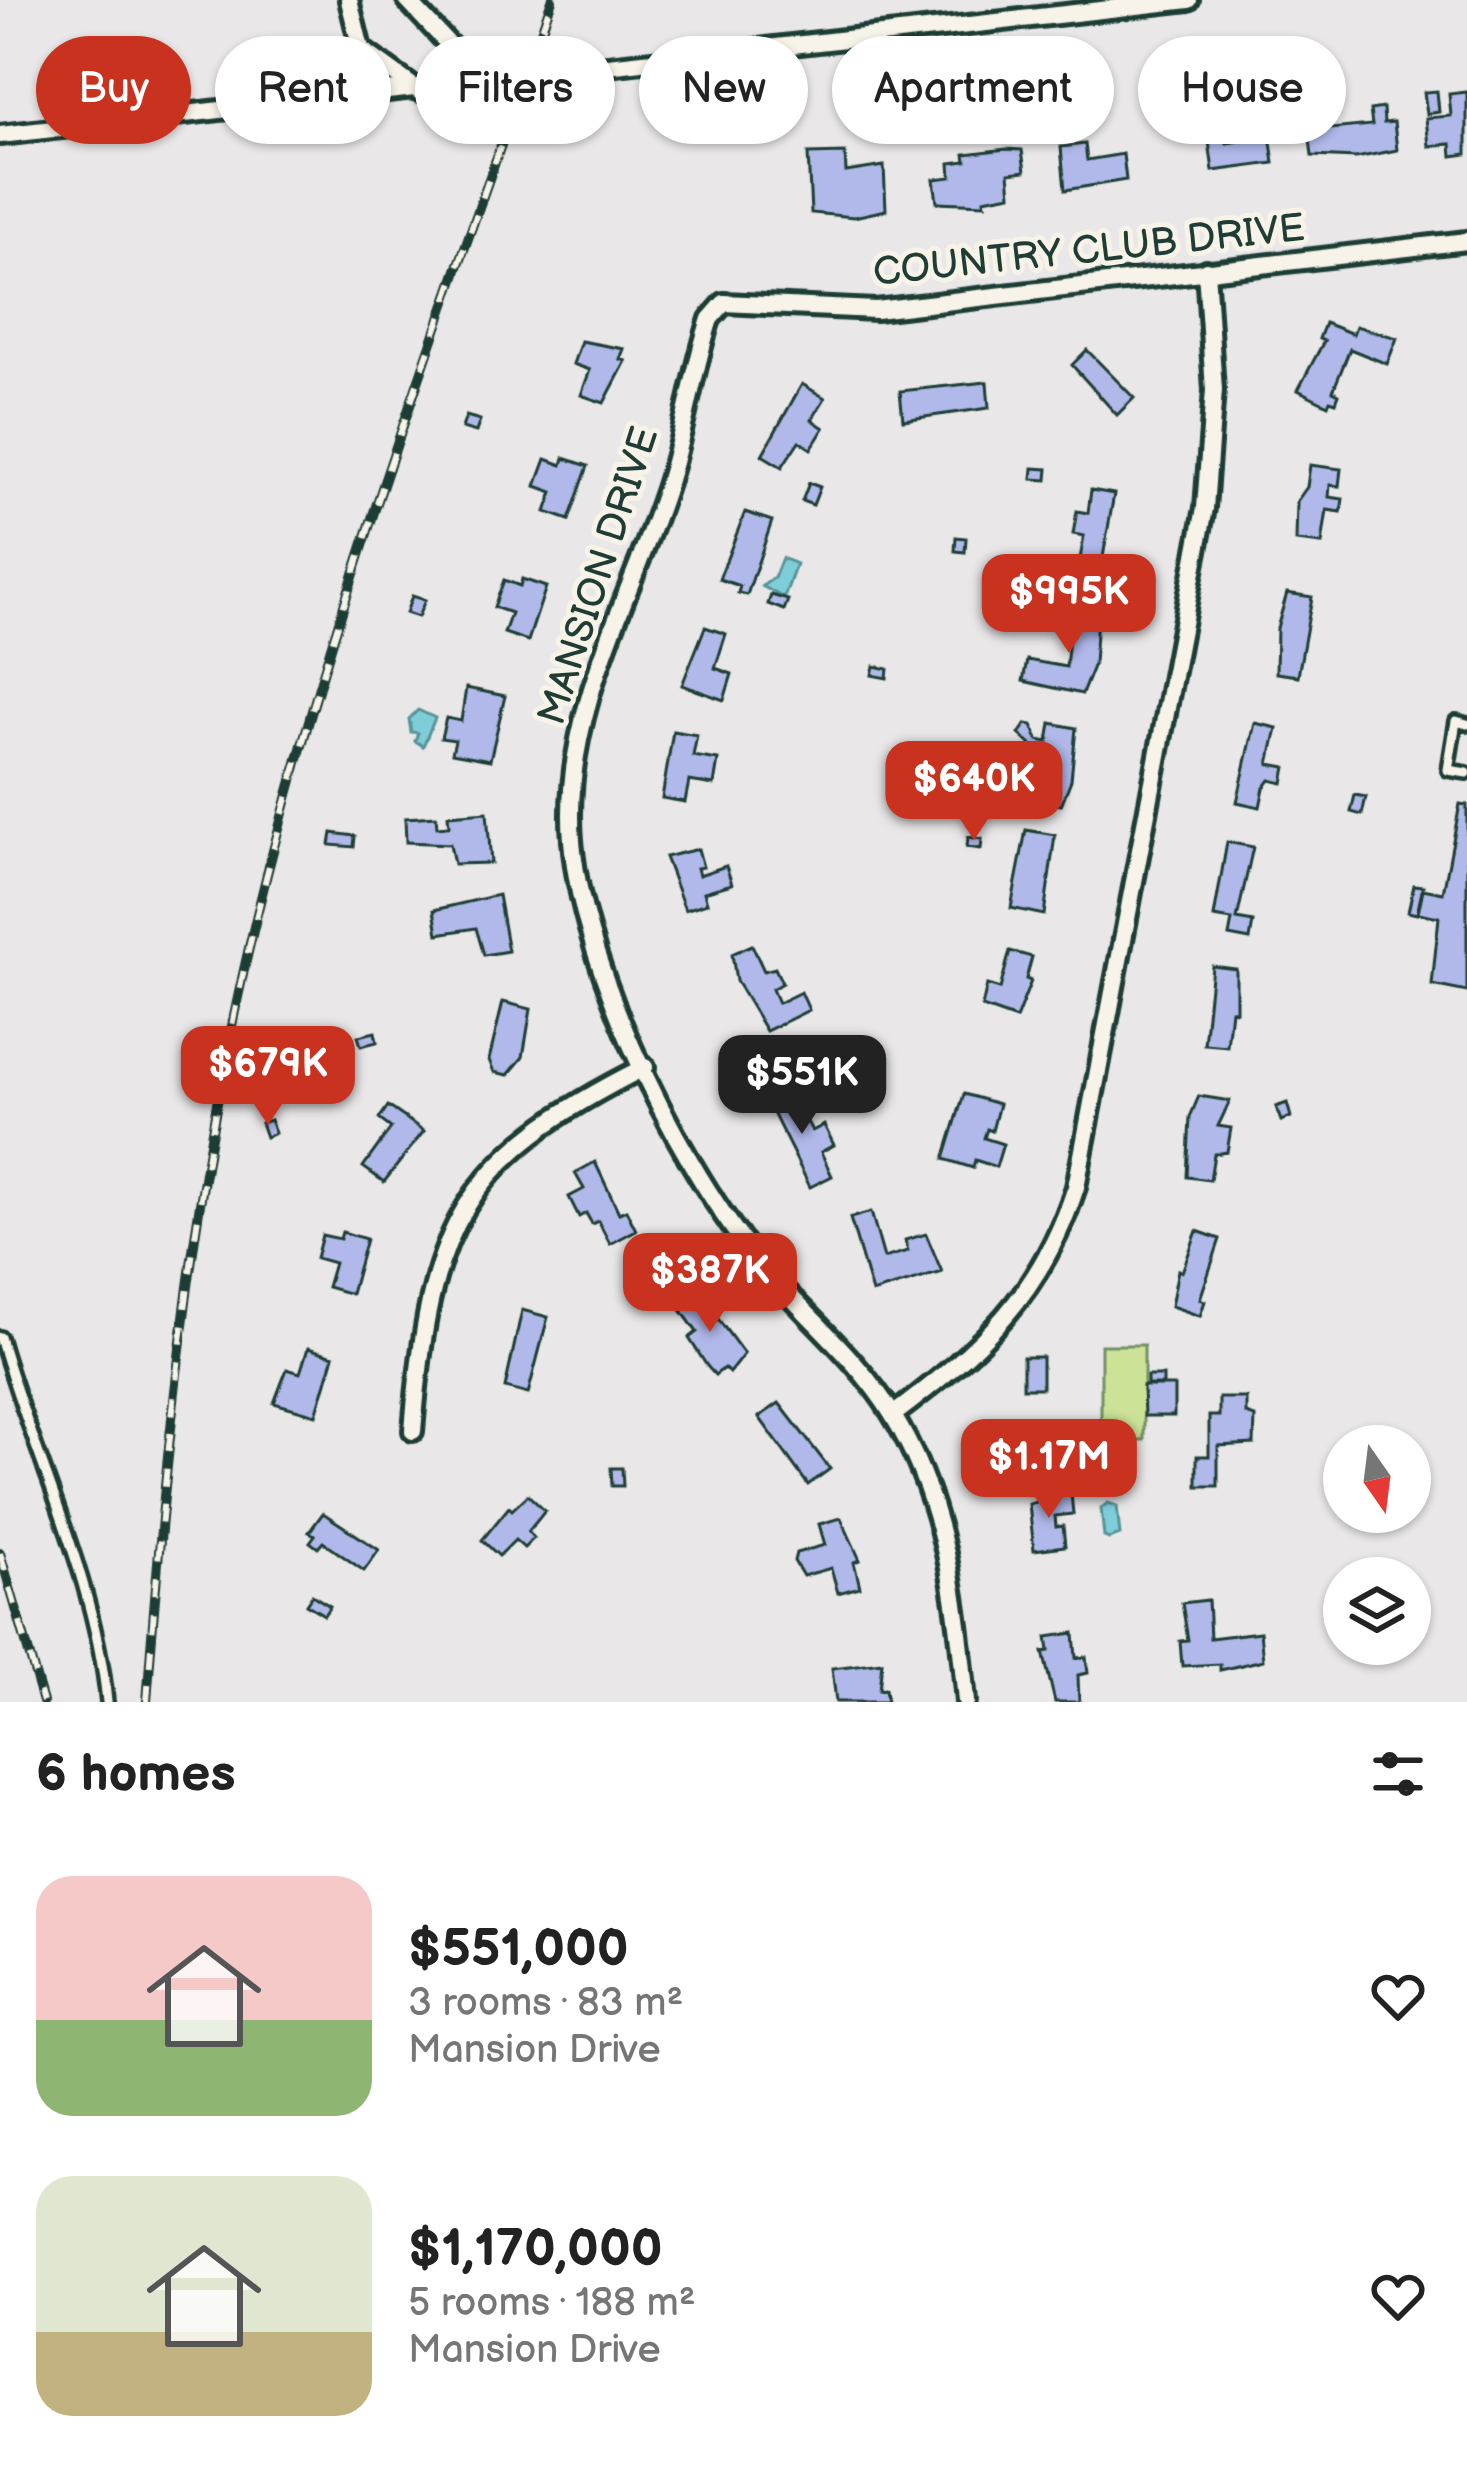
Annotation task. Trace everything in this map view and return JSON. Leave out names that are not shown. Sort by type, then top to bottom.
[{"type":"street","points":[[350,0],[361,49],[415,89]]},
{"type":"street","points":[[407,0],[441,36]]},
{"type":"street","points":[[615,66],[1189,0]]},
{"type":"street","points":[[0,135],[415,91]]},
{"type":"street","name":"COUNTRY CLUB DRIVE","points":[[719,305],[859,311],[1467,241]]},
{"type":"street","points":[[893,1415],[983,1345],[1007,1318],[1060,1233],[1076,1187],[1209,479],[1214,390],[1206,270]]},
{"type":"street","name":"MANSION DRIVE","points":[[719,305],[704,335],[667,485],[587,706],[574,764],[571,815],[576,885],[603,971],[645,1067],[730,1224],[893,1415],[943,1534],[966,1702]]},
{"type":"street","points":[[413,1431],[433,1284],[464,1209],[494,1170],[543,1123],[645,1067]]},
{"type":"lane","points":[[1467,724],[1456,722],[1448,770],[1467,773]]},
{"type":"lane","points":[[0,1337],[73,1551],[104,1669],[107,1702]]},
{"type":"green space","points":[[1101,1345],[1144,1345],[1144,1440],[1101,1440]]},
{"type":"water","points":[[782,558],[796,564],[784,598],[762,586],[774,578]]},
{"type":"water","points":[[418,710],[435,718],[423,746],[415,741],[418,733],[411,732],[409,719]]},
{"type":"water","points":[[1108,1503],[1117,1506],[1120,1535],[1109,1539],[1104,1537],[1101,1508]]},
{"type":"building","points":[[1437,91],[1439,112],[1427,114],[1424,92]]},
{"type":"building","points":[[1467,92],[1467,154],[1452,156],[1451,144],[1429,146],[1426,118],[1451,116],[1449,94]]},
{"type":"building","points":[[1383,108],[1384,123],[1394,122],[1397,150],[1356,158],[1312,156],[1311,144],[1346,144],[1346,127],[1372,125],[1370,110]]},
{"type":"building","points":[[1085,144],[1087,160],[1123,154],[1126,180],[1065,190],[1061,147]]},
{"type":"building","points":[[1209,144],[1271,144],[1274,163],[1213,171]]},
{"type":"building","points":[[1022,150],[1025,171],[1009,173],[1011,194],[984,199],[985,204],[937,202],[934,179],[951,177],[950,163],[966,161],[965,154]]},
{"type":"building","points":[[845,153],[846,172],[884,166],[886,210],[854,217],[811,213],[808,154]]},
{"type":"building","points":[[1325,323],[1353,334],[1356,326],[1397,338],[1387,364],[1350,349],[1333,391],[1339,394],[1336,402],[1330,400],[1328,405],[1298,390],[1324,341],[1319,339]]},
{"type":"building","points":[[581,341],[624,349],[620,359],[626,361],[604,403],[581,395],[590,370],[573,364]]},
{"type":"building","points":[[1087,350],[1134,398],[1117,415],[1072,365]]},
{"type":"building","points":[[987,382],[989,408],[903,420],[900,391]]},
{"type":"building","points":[[802,384],[825,398],[812,420],[824,428],[811,449],[799,441],[782,467],[762,455]]},
{"type":"building","points":[[466,416],[480,420],[476,432],[462,428]]},
{"type":"building","points":[[564,458],[588,466],[569,520],[546,512],[553,492],[536,486],[546,459],[562,465]]},
{"type":"building","points":[[1310,465],[1341,469],[1339,486],[1330,485],[1329,497],[1343,499],[1341,512],[1327,510],[1322,544],[1296,541],[1297,501],[1307,487]]},
{"type":"building","points":[[1033,468],[1048,469],[1047,480],[1032,479]]},
{"type":"building","points":[[809,483],[820,487],[813,505],[802,501]]},
{"type":"building","points":[[1091,490],[1114,494],[1101,569],[1079,565],[1084,536],[1073,534],[1077,511],[1088,513]]},
{"type":"building","points":[[745,512],[772,521],[747,595],[738,593],[740,586],[719,579]]},
{"type":"building","points":[[956,537],[966,538],[965,552],[955,551]]},
{"type":"building","points":[[522,579],[546,587],[528,641],[504,633],[511,613],[494,607],[504,580],[520,586]]},
{"type":"building","points":[[1287,593],[1312,597],[1298,676],[1276,673],[1277,628]]},
{"type":"building","points":[[771,595],[788,600],[784,610],[768,604]]},
{"type":"building","points":[[412,596],[425,600],[418,617],[406,613]]},
{"type":"building","points":[[1058,610],[1097,617],[1094,664],[1082,694],[1023,681],[1027,660],[1066,667],[1070,629],[1055,626]]},
{"type":"building","points":[[705,627],[726,634],[715,668],[732,674],[724,700],[682,685]]},
{"type":"building","points":[[874,666],[888,669],[887,678],[872,675]]},
{"type":"building","points":[[466,688],[505,696],[490,760],[452,753],[455,740],[441,738],[446,718],[461,721]]},
{"type":"building","points":[[1051,723],[1076,728],[1071,780],[1061,805],[1039,801],[1045,767],[1040,776],[1025,773],[1031,745],[1019,734],[1026,724],[1032,725],[1038,740],[1048,742]]},
{"type":"building","points":[[1255,723],[1277,728],[1269,764],[1286,767],[1283,783],[1270,780],[1264,788],[1260,807],[1237,802]]},
{"type":"building","points":[[673,731],[697,735],[693,756],[718,760],[714,785],[689,781],[685,802],[662,798]]},
{"type":"building","points":[[1355,795],[1366,797],[1362,815],[1351,812]]},
{"type":"building","points":[[1460,804],[1467,805],[1467,992],[1432,985],[1439,917],[1418,913],[1423,889],[1443,893]]},
{"type":"building","points":[[487,812],[491,863],[454,864],[450,844],[406,842],[405,818],[436,816],[437,827],[449,826],[448,815]]},
{"type":"building","points":[[1026,830],[1055,835],[1044,915],[1011,908]]},
{"type":"building","points":[[332,833],[355,836],[354,847],[330,845]]},
{"type":"building","points":[[968,837],[982,839],[981,849],[967,847]]},
{"type":"building","points":[[1227,842],[1253,847],[1237,919],[1253,922],[1250,940],[1229,936],[1232,920],[1214,917]]},
{"type":"building","points":[[698,849],[703,867],[697,868],[699,875],[726,866],[732,884],[704,892],[707,903],[685,910],[665,857]]},
{"type":"building","points":[[1414,885],[1423,886],[1417,914],[1408,912]]},
{"type":"building","points":[[498,895],[508,951],[484,955],[476,928],[438,934],[434,910]]},
{"type":"building","points":[[752,945],[764,971],[775,968],[782,983],[772,989],[778,1003],[801,992],[809,1010],[766,1031],[736,981],[732,954]]},
{"type":"building","points":[[1010,951],[1032,957],[1026,979],[1031,981],[1016,1019],[982,1007],[987,985],[1000,989]]},
{"type":"building","points":[[1212,966],[1236,969],[1236,1011],[1231,1010],[1227,1046],[1204,1044]]},
{"type":"building","points":[[503,1002],[531,1009],[523,1057],[508,1075],[494,1072],[489,1060]]},
{"type":"building","points":[[375,1032],[377,1042],[361,1046],[358,1036]]},
{"type":"building","points":[[789,1088],[812,1131],[824,1125],[834,1145],[821,1152],[832,1176],[810,1187],[766,1099]]},
{"type":"building","points":[[964,1094],[999,1104],[992,1131],[987,1129],[984,1138],[1003,1144],[996,1167],[975,1160],[973,1168],[944,1159]]},
{"type":"building","points":[[1199,1096],[1230,1101],[1218,1126],[1231,1128],[1227,1152],[1214,1154],[1210,1180],[1187,1177],[1190,1117]]},
{"type":"building","points":[[1287,1103],[1291,1117],[1281,1121],[1276,1107]]},
{"type":"building","points":[[388,1106],[424,1131],[384,1182],[363,1167],[391,1128],[379,1119]]},
{"type":"building","points":[[270,1120],[275,1133],[266,1137],[261,1123]]},
{"type":"building","points":[[595,1162],[619,1213],[626,1210],[636,1230],[610,1244],[598,1221],[592,1224],[586,1213],[579,1217],[569,1197],[584,1189],[575,1173]]},
{"type":"building","points":[[871,1212],[884,1258],[908,1251],[905,1240],[926,1234],[942,1272],[872,1293],[850,1218]]},
{"type":"building","points":[[1197,1231],[1220,1239],[1200,1299],[1205,1301],[1200,1316],[1171,1306],[1178,1270],[1182,1272]]},
{"type":"building","points":[[342,1232],[366,1239],[351,1294],[327,1287],[334,1263],[316,1258],[322,1235],[340,1239]]},
{"type":"building","points":[[696,1289],[744,1354],[729,1373],[724,1368],[715,1375],[689,1338],[697,1332],[676,1303]]},
{"type":"building","points":[[522,1310],[548,1317],[528,1394],[505,1388]]},
{"type":"building","points":[[308,1348],[334,1356],[316,1415],[274,1403],[287,1369],[300,1373]]},
{"type":"building","points":[[1023,1357],[1042,1357],[1042,1388],[1023,1388]]},
{"type":"building","points":[[1147,1376],[1163,1376],[1163,1385],[1147,1385]]},
{"type":"building","points":[[1143,1386],[1174,1386],[1174,1416],[1144,1416]]},
{"type":"building","points":[[1219,1398],[1246,1398],[1246,1414],[1255,1417],[1254,1444],[1218,1446],[1218,1486],[1197,1486],[1197,1456],[1209,1456],[1209,1416],[1219,1416]]},
{"type":"building","points":[[779,1403],[830,1469],[808,1485],[759,1417]]},
{"type":"building","points":[[611,1468],[622,1468],[623,1486],[612,1486]]},
{"type":"building","points":[[1071,1493],[1073,1514],[1055,1516],[1056,1527],[1063,1526],[1065,1546],[1034,1550],[1029,1504]]},
{"type":"building","points":[[528,1495],[545,1511],[528,1532],[534,1538],[524,1548],[515,1540],[499,1556],[482,1540],[509,1507],[512,1510]]},
{"type":"building","points":[[323,1513],[379,1550],[364,1571],[323,1542],[318,1548],[310,1542],[315,1535],[309,1532]]},
{"type":"building","points":[[841,1518],[860,1560],[854,1562],[860,1587],[838,1593],[831,1568],[803,1576],[794,1561],[796,1553],[825,1545],[819,1524]]},
{"type":"building","points":[[312,1595],[330,1606],[324,1615],[306,1604]]},
{"type":"building","points":[[1208,1600],[1210,1638],[1260,1632],[1263,1660],[1220,1670],[1220,1664],[1182,1666],[1180,1641],[1188,1640],[1182,1603]]},
{"type":"building","points":[[1074,1633],[1076,1658],[1086,1657],[1088,1673],[1078,1675],[1079,1702],[1055,1702],[1043,1652],[1049,1651],[1047,1637]]},
{"type":"building","points":[[882,1662],[879,1690],[885,1689],[887,1702],[836,1702],[832,1668]]},
{"type":"railway","points":[[147,1702],[186,1305],[216,1109],[257,914],[356,567],[552,0]]},
{"type":"railway","points":[[0,1553],[43,1702]]}]
